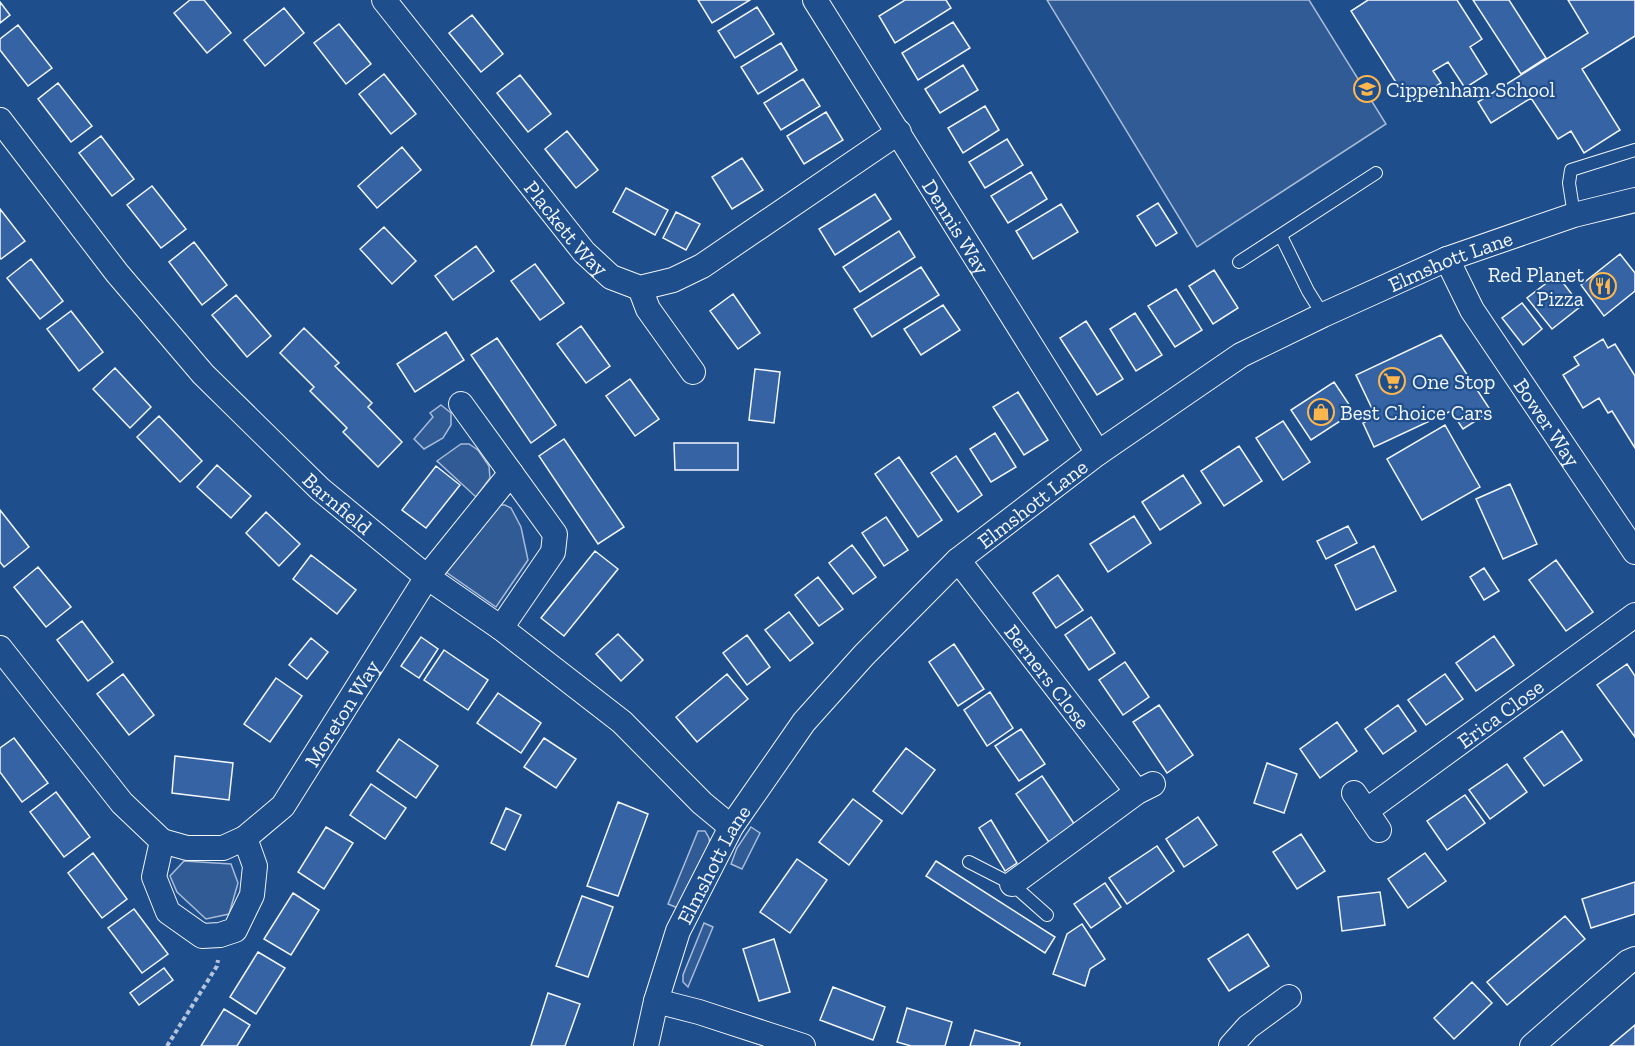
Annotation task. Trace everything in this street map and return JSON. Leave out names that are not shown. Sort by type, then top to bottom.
[{"type":"street","name":"Plackett Way","points":[[384,0],[584,252],[611,277],[640,288]]},
{"type":"street","name":"Dennis Way","points":[[815,0],[1098,453]]},
{"type":"street","name":"Barnfield","points":[[0,120],[117,273],[202,374],[320,489],[427,577],[501,628],[622,722],[702,803],[731,827]]},
{"type":"street","points":[[693,372],[648,309],[640,288],[673,280],[702,266],[899,132]]},
{"type":"street","name":"Elmshott Lane","points":[[646,1046],[678,931],[731,827],[804,722],[864,655],[958,560],[1098,453],[1242,355],[1323,315],[1447,259],[1574,215],[1635,200]]},
{"type":"street","name":"Bower Way","points":[[1447,259],[1472,310],[1635,552]]},
{"type":"street","points":[[461,404],[555,534],[553,552],[501,628]]},
{"type":"street","name":"Moreton Way","points":[[0,648],[122,803],[162,841],[187,848],[223,848],[245,838],[283,806],[427,577],[511,473]]},
{"type":"street","name":"Berners Close","points":[[958,560],[1145,788],[1012,884]]},
{"type":"street","name":"Erica Close","points":[[1366,811],[1635,615]]},
{"type":"street","points":[[162,841],[154,877],[168,912],[202,936],[220,935],[235,930],[252,895],[255,866],[245,838]]},
{"type":"street","points":[[1532,1046],[1628,962],[1635,959]]},
{"type":"street","points":[[1231,1046],[1248,1027],[1288,998]]},
{"type":"street","points":[[657,1001],[699,1012],[803,1046]]},
{"type":"lane","points":[[1574,215],[1569,183],[1571,170],[1635,150]]},
{"type":"lane","points":[[1239,262],[1376,173]]},
{"type":"lane","points":[[1281,236],[1308,291],[1323,315]]},
{"type":"lane","points":[[969,862],[1012,884],[1047,915]]},
{"type":"path","points":[[167,1046],[217,966],[220,935]]},
{"type":"shaded area","points":[[1047,0],[1309,0],[1386,124],[1197,247]]},
{"type":"shaded area","points":[[441,405],[451,413],[451,425],[443,438],[424,449],[414,439],[433,417],[430,413]]},
{"type":"shaded area","points":[[461,444],[469,444],[478,450],[489,466],[490,478],[476,497],[437,461]]},
{"type":"shaded area","points":[[496,505],[511,508],[521,527],[528,560],[496,607],[446,572]]},
{"type":"shaded area","points":[[751,827],[760,833],[742,869],[731,864],[737,848]]},
{"type":"shaded area","points":[[698,831],[705,831],[711,849],[678,908],[668,904]]},
{"type":"shaded area","points":[[184,861],[231,864],[238,883],[229,914],[206,919],[177,892],[170,876]]},
{"type":"shaded area","points":[[704,923],[713,927],[688,987],[683,982],[683,975]]},
{"type":"building","points":[[190,0],[204,0],[231,33],[207,53],[174,13]]},
{"type":"building","points":[[698,0],[750,0],[712,23]]},
{"type":"building","points":[[905,0],[946,0],[951,8],[895,43],[879,16]]},
{"type":"building","points":[[1368,0],[1457,0],[1482,39],[1470,47],[1487,74],[1465,88],[1448,62],[1433,71],[1441,83],[1409,103],[1351,11]]},
{"type":"building","points":[[1473,0],[1509,0],[1546,58],[1521,74]]},
{"type":"building","points":[[1568,0],[1635,0],[1635,36],[1582,69],[1620,130],[1584,153],[1571,131],[1558,139],[1531,98],[1491,123],[1478,102],[1588,33]]},
{"type":"building","points":[[0,2],[10,15],[0,23]]},
{"type":"building","points":[[757,7],[774,34],[735,58],[718,31]]},
{"type":"building","points":[[284,8],[304,33],[265,66],[244,40]]},
{"type":"building","points":[[472,15],[503,54],[481,72],[449,33]]},
{"type":"building","points":[[953,22],[970,48],[918,80],[902,53]]},
{"type":"building","points":[[339,24],[371,64],[346,84],[314,43]]},
{"type":"building","points":[[18,25],[52,68],[28,86],[0,50],[0,39]]},
{"type":"building","points":[[781,43],[797,70],[758,94],[741,67]]},
{"type":"building","points":[[963,65],[978,90],[940,113],[925,89]]},
{"type":"building","points":[[384,74],[416,114],[391,134],[359,94]]},
{"type":"building","points":[[520,75],[551,114],[528,132],[497,93]]},
{"type":"building","points":[[803,79],[820,106],[781,130],[764,103]]},
{"type":"building","points":[[58,83],[92,126],[71,142],[38,99]]},
{"type":"building","points":[[985,106],[999,130],[963,153],[948,128]]},
{"type":"building","points":[[826,112],[843,140],[804,164],[787,136]]},
{"type":"building","points":[[567,131],[598,170],[576,188],[545,149]]},
{"type":"building","points":[[101,136],[134,179],[112,196],[79,153]]},
{"type":"building","points":[[1007,139],[1023,165],[985,188],[969,162]]},
{"type":"building","points":[[402,147],[421,170],[377,208],[358,186]]},
{"type":"building","points":[[742,158],[763,190],[732,209],[712,177]]},
{"type":"building","points":[[1031,172],[1047,199],[1008,223],[991,196]]},
{"type":"building","points":[[152,186],[186,229],[161,248],[127,205]]},
{"type":"building","points":[[626,188],[668,210],[655,235],[613,212]]},
{"type":"building","points":[[875,194],[891,219],[835,255],[819,229]]},
{"type":"building","points":[[1158,203],[1177,233],[1156,246],[1137,216]]},
{"type":"building","points":[[1061,204],[1078,232],[1033,259],[1016,231]]},
{"type":"building","points":[[0,209],[25,241],[1,259],[0,258]]},
{"type":"building","points":[[676,212],[700,224],[686,250],[663,238]]},
{"type":"building","points":[[384,227],[416,261],[392,284],[360,249]]},
{"type":"building","points":[[899,231],[915,257],[860,292],[843,267]]},
{"type":"building","points":[[194,242],[227,285],[202,305],[169,262]]},
{"type":"building","points":[[476,246],[494,271],[453,300],[435,276]]},
{"type":"building","points":[[1620,254],[1635,273],[1635,291],[1604,316],[1581,285]]},
{"type":"building","points":[[31,259],[63,301],[40,319],[7,278]]},
{"type":"building","points":[[535,264],[564,303],[540,320],[511,281]]},
{"type":"building","points":[[921,267],[939,295],[872,337],[854,309]]},
{"type":"building","points":[[1214,270],[1238,308],[1213,324],[1189,286]]},
{"type":"building","points":[[1557,275],[1581,306],[1552,329],[1527,298]]},
{"type":"building","points":[[1176,289],[1202,330],[1175,347],[1148,306]]},
{"type":"building","points":[[733,294],[760,333],[738,349],[710,311]]},
{"type":"building","points":[[236,295],[271,336],[247,357],[212,315]]},
{"type":"building","points":[[1522,303],[1542,329],[1523,345],[1502,318]]},
{"type":"building","points":[[943,305],[960,330],[921,355],[904,329]]},
{"type":"building","points":[[71,311],[103,352],[79,371],[47,329]]},
{"type":"building","points":[[1135,313],[1162,355],[1136,371],[1110,329]]},
{"type":"building","points":[[1086,321],[1123,379],[1097,395],[1060,338]]},
{"type":"building","points":[[581,326],[610,366],[586,383],[557,344]]},
{"type":"building","points":[[304,328],[339,363],[335,366],[372,403],[368,407],[402,442],[378,467],[343,432],[347,428],[310,391],[314,387],[280,353]]},
{"type":"building","points":[[446,332],[464,360],[415,392],[397,364]]},
{"type":"building","points":[[1441,335],[1491,411],[1463,429],[1451,411],[1374,447],[1363,423],[1376,417],[1356,375]]},
{"type":"building","points":[[497,338],[556,425],[531,443],[471,355]]},
{"type":"building","points":[[1603,339],[1608,348],[1615,344],[1635,376],[1635,448],[1612,411],[1608,413],[1599,398],[1583,408],[1563,375],[1579,365],[1574,357]]},
{"type":"building","points":[[115,368],[151,407],[130,428],[93,389]]},
{"type":"building","points":[[755,369],[780,372],[774,423],[749,420]]},
{"type":"building","points":[[630,379],[659,419],[635,436],[606,396]]},
{"type":"building","points":[[1334,382],[1354,412],[1311,440],[1291,410]]},
{"type":"building","points":[[1018,392],[1048,440],[1024,455],[993,407]]},
{"type":"building","points":[[159,416],[202,461],[180,482],[137,437]]},
{"type":"building","points":[[1283,421],[1310,462],[1283,480],[1256,438]]},
{"type":"building","points":[[1445,425],[1480,487],[1422,520],[1387,459]]},
{"type":"building","points":[[995,433],[1016,467],[991,482],[970,449]]},
{"type":"building","points":[[564,439],[624,527],[598,544],[539,456]]},
{"type":"building","points":[[674,443],[738,443],[738,470],[675,470]]},
{"type":"building","points":[[1239,446],[1262,481],[1224,506],[1201,471]]},
{"type":"building","points":[[956,456],[982,495],[958,512],[931,473]]},
{"type":"building","points":[[899,457],[942,520],[918,537],[875,474]]},
{"type":"building","points":[[217,465],[251,496],[231,518],[197,487]]},
{"type":"building","points":[[436,466],[460,485],[426,528],[402,510]]},
{"type":"building","points":[[1183,475],[1201,503],[1160,530],[1142,502]]},
{"type":"building","points":[[1510,484],[1537,544],[1503,559],[1476,499]]},
{"type":"building","points":[[0,510],[29,547],[4,567],[0,562]]},
{"type":"building","points":[[266,512],[300,544],[279,566],[246,533]]},
{"type":"building","points":[[1134,516],[1151,543],[1108,572],[1090,544]]},
{"type":"building","points":[[886,517],[908,550],[884,566],[862,533]]},
{"type":"building","points":[[1348,526],[1357,543],[1326,559],[1317,541]]},
{"type":"building","points":[[852,545],[876,577],[853,594],[829,563]]},
{"type":"building","points":[[1374,546],[1396,591],[1356,610],[1335,565]]},
{"type":"building","points":[[595,551],[618,569],[564,636],[541,618]]},
{"type":"building","points":[[311,555],[356,590],[337,614],[293,579]]},
{"type":"building","points":[[1556,560],[1593,612],[1566,631],[1529,580]]},
{"type":"building","points":[[38,567],[71,607],[46,627],[14,587]]},
{"type":"building","points":[[1484,568],[1499,591],[1484,600],[1470,577]]},
{"type":"building","points":[[1058,575],[1083,610],[1056,628],[1033,593]]},
{"type":"building","points":[[818,577],[843,609],[819,626],[795,595]]},
{"type":"building","points":[[789,612],[813,643],[790,661],[765,630]]},
{"type":"building","points":[[1091,617],[1115,653],[1089,670],[1065,635]]},
{"type":"building","points":[[82,621],[113,662],[88,681],[57,640]]},
{"type":"building","points":[[618,634],[643,660],[621,681],[596,654]]},
{"type":"building","points":[[747,635],[770,667],[747,685],[723,653]]},
{"type":"building","points":[[1494,636],[1514,665],[1476,691],[1456,663]]},
{"type":"building","points":[[421,637],[438,649],[419,678],[401,666]]},
{"type":"building","points":[[311,638],[328,652],[307,679],[289,665]]},
{"type":"building","points":[[954,644],[984,689],[958,706],[929,662]]},
{"type":"building","points":[[444,650],[488,680],[468,710],[424,680]]},
{"type":"building","points":[[1125,662],[1149,697],[1123,715],[1099,680]]},
{"type":"building","points":[[1627,664],[1635,676],[1635,737],[1597,685]]},
{"type":"building","points":[[123,674],[154,715],[129,735],[97,694]]},
{"type":"building","points":[[727,674],[748,699],[697,742],[676,717]]},
{"type":"building","points":[[1445,674],[1463,699],[1426,725],[1408,700]]},
{"type":"building","points":[[276,678],[302,696],[270,742],[244,724]]},
{"type":"building","points":[[990,692],[1013,728],[987,746],[964,710]]},
{"type":"building","points":[[498,693],[541,723],[521,753],[477,723]]},
{"type":"building","points":[[1159,705],[1193,755],[1167,773],[1133,722]]},
{"type":"building","points":[[1398,705],[1416,731],[1383,754],[1365,729]]},
{"type":"building","points":[[1337,722],[1357,751],[1320,778],[1300,749]]},
{"type":"building","points":[[1021,729],[1045,764],[1019,781],[995,746]]},
{"type":"building","points":[[1562,731],[1582,760],[1544,786],[1524,758]]},
{"type":"building","points":[[14,738],[48,783],[22,802],[0,772],[0,748]]},
{"type":"building","points":[[544,738],[576,759],[556,788],[524,767]]},
{"type":"building","points":[[399,739],[438,766],[416,798],[377,771]]},
{"type":"building","points":[[906,748],[935,770],[902,814],[873,791]]},
{"type":"building","points":[[175,756],[233,763],[229,800],[172,793]]},
{"type":"building","points":[[1267,763],[1297,774],[1284,813],[1254,803]]},
{"type":"building","points":[[1507,764],[1527,792],[1490,819],[1469,790]]},
{"type":"building","points":[[1042,776],[1081,834],[1055,851],[1016,794]]},
{"type":"building","points":[[371,784],[406,808],[385,839],[350,815]]},
{"type":"building","points":[[56,792],[90,837],[64,857],[30,812]]},
{"type":"building","points":[[1465,795],[1485,823],[1447,850],[1427,821]]},
{"type":"building","points":[[853,799],[882,821],[849,865],[819,842]]},
{"type":"building","points":[[618,802],[648,814],[618,896],[587,886]]},
{"type":"building","points":[[506,808],[521,815],[505,850],[491,843]]},
{"type":"building","points":[[1198,817],[1217,845],[1184,867],[1166,839]]},
{"type":"building","points":[[991,820],[1017,863],[1005,871],[979,828]]},
{"type":"building","points":[[326,827],[353,843],[324,889],[298,872]]},
{"type":"building","points":[[1301,834],[1325,871],[1297,889],[1273,852]]},
{"type":"building","points":[[1157,846],[1174,871],[1127,904],[1109,878]]},
{"type":"building","points":[[93,853],[127,899],[102,918],[68,873]]},
{"type":"building","points":[[1425,853],[1446,881],[1408,908],[1388,879]]},
{"type":"building","points":[[797,859],[827,880],[790,933],[760,912]]},
{"type":"building","points":[[936,861],[1055,937],[1045,953],[926,876]]},
{"type":"building","points":[[1635,882],[1635,914],[1591,928],[1582,899]]},
{"type":"building","points":[[1105,883],[1121,907],[1091,928],[1074,904]]},
{"type":"building","points":[[1380,892],[1385,925],[1342,931],[1338,897]]},
{"type":"building","points":[[293,893],[319,910],[291,955],[264,939]]},
{"type":"building","points":[[582,896],[613,907],[588,977],[556,966]]},
{"type":"building","points":[[134,909],[168,954],[142,973],[108,928]]},
{"type":"building","points":[[1565,916],[1585,939],[1507,1005],[1487,982]]},
{"type":"building","points":[[1082,924],[1105,959],[1090,969],[1085,986],[1053,974],[1067,934]]},
{"type":"building","points":[[1248,934],[1269,966],[1229,991],[1208,959]]},
{"type":"building","points":[[774,939],[790,992],[759,1001],[743,949]]},
{"type":"building","points":[[258,952],[285,968],[256,1014],[230,997]]},
{"type":"building","points":[[164,968],[173,980],[139,1005],[130,993]]},
{"type":"building","points":[[1472,982],[1492,1003],[1454,1039],[1434,1018]]},
{"type":"building","points":[[833,987],[885,1007],[873,1040],[820,1020]]},
{"type":"building","points":[[548,993],[580,1004],[565,1046],[531,1046]]},
{"type":"building","points":[[907,1008],[952,1022],[945,1046],[911,1046],[897,1042]]},
{"type":"building","points":[[224,1009],[250,1025],[237,1046],[201,1046]]},
{"type":"building","points":[[1635,1025],[1635,1046],[1610,1046]]},
{"type":"building","points":[[975,1030],[1020,1043],[1019,1046],[970,1046]]},
{"type":"place","name":"Cippenham School","points":[[1367,89]]},
{"type":"place","name":"Red Planet Pizza","points":[[1603,286]]},
{"type":"place","name":"One Stop","points":[[1392,381]]},
{"type":"place","name":"Best Choice Cars","points":[[1321,412]]}]
